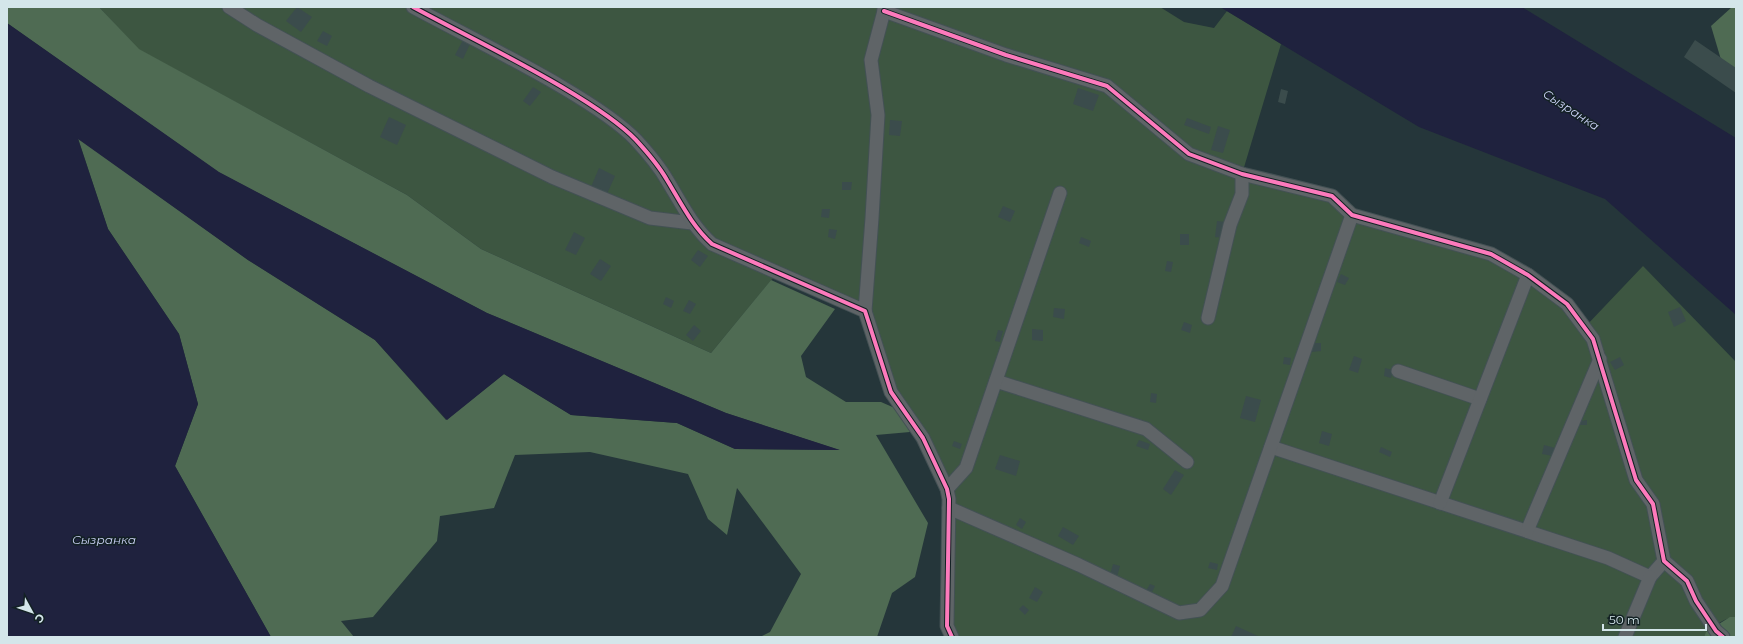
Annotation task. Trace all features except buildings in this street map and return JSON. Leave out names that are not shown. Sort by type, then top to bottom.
[{"type":"street","points":[[229,7],[257,25],[369,86],[552,178],[650,218],[692,223]]},
{"type":"street","points":[[413,7],[514,58],[585,100],[612,120],[635,139],[666,178],[699,233],[712,244],[865,311]]},
{"type":"street","points":[[952,637],[947,626],[949,508],[947,489],[923,438],[891,392],[865,311],[878,115],[871,60],[884,9],[1006,55],[1107,86],[1189,154],[1242,174],[1332,196],[1352,215],[1491,254],[1528,275],[1567,304],[1594,339],[1636,480],[1653,504],[1664,561],[1687,581],[1696,601],[1716,631],[1723,637]]},
{"type":"street","points":[[1208,318],[1230,225],[1242,194],[1242,174]]},
{"type":"street","points":[[947,489],[966,468],[1060,193]]},
{"type":"street","points":[[949,508],[1080,565],[1178,613],[1200,610],[1222,586],[1352,215]]},
{"type":"street","points":[[1440,503],[1528,275]]},
{"type":"street","points":[[1527,531],[1600,359]]},
{"type":"street","points":[[1398,371],[1480,399]]},
{"type":"street","points":[[996,381],[1146,429],[1187,462]]},
{"type":"street","points":[[1271,447],[1608,558],[1650,577]]},
{"type":"street","points":[[1625,637],[1650,577],[1664,561]]},
{"type":"green space","points":[[7,7],[99,7],[139,49],[407,195],[481,249],[711,353],[771,280],[835,309],[801,356],[806,377],[846,402],[881,402],[904,412],[910,432],[876,435],[928,523],[915,577],[892,593],[877,637],[760,637],[770,632],[801,574],[737,488],[727,535],[708,519],[688,474],[590,452],[515,455],[494,508],[440,516],[437,541],[373,617],[341,621],[354,637],[271,637],[175,466],[198,404],[179,334],[108,229],[78,138],[248,260],[375,340],[446,420],[504,374],[571,415],[677,423],[735,449],[839,450],[726,413],[487,313],[218,172],[7,23]]},
{"type":"green space","points":[[99,7],[1160,7],[1184,22],[1214,28],[1227,11],[1281,44],[1242,174],[1332,196],[1352,215],[1491,254],[1528,275],[1585,327],[1643,266],[1736,362],[1736,617],[1732,617],[1718,624],[1709,630],[1704,637],[952,637],[949,499],[891,392],[865,311],[777,273],[711,353],[481,249],[407,195],[138,49]]},
{"type":"green space","points":[[1732,7],[1736,7],[1736,72],[1722,63],[1711,26]]},
{"type":"green space","points":[[1730,617],[1736,617],[1736,637],[1704,637],[1706,632]]},
{"type":"water","name":"Сызранка","points":[[1220,7],[1522,7],[1736,138],[1736,315],[1605,199],[1419,127]]},
{"type":"water","name":"Сызранка","points":[[7,23],[219,172],[487,313],[726,413],[840,450],[735,449],[677,423],[571,415],[504,374],[447,420],[375,340],[248,260],[78,139],[108,229],[179,334],[198,404],[175,466],[271,637],[7,637]]},
{"type":"cycle path","points":[[413,7],[544,76],[590,104],[629,133],[653,159],[698,230],[712,244],[865,311],[891,392],[923,438],[947,489],[949,499],[947,626],[952,637]]},
{"type":"cycle path","points":[[884,11],[1006,55],[1107,86],[1189,154],[1242,174],[1332,196],[1352,215],[1491,254],[1528,275],[1567,304],[1593,339],[1636,480],[1653,504],[1664,561],[1687,581],[1696,601],[1716,631],[1723,637]]}]
